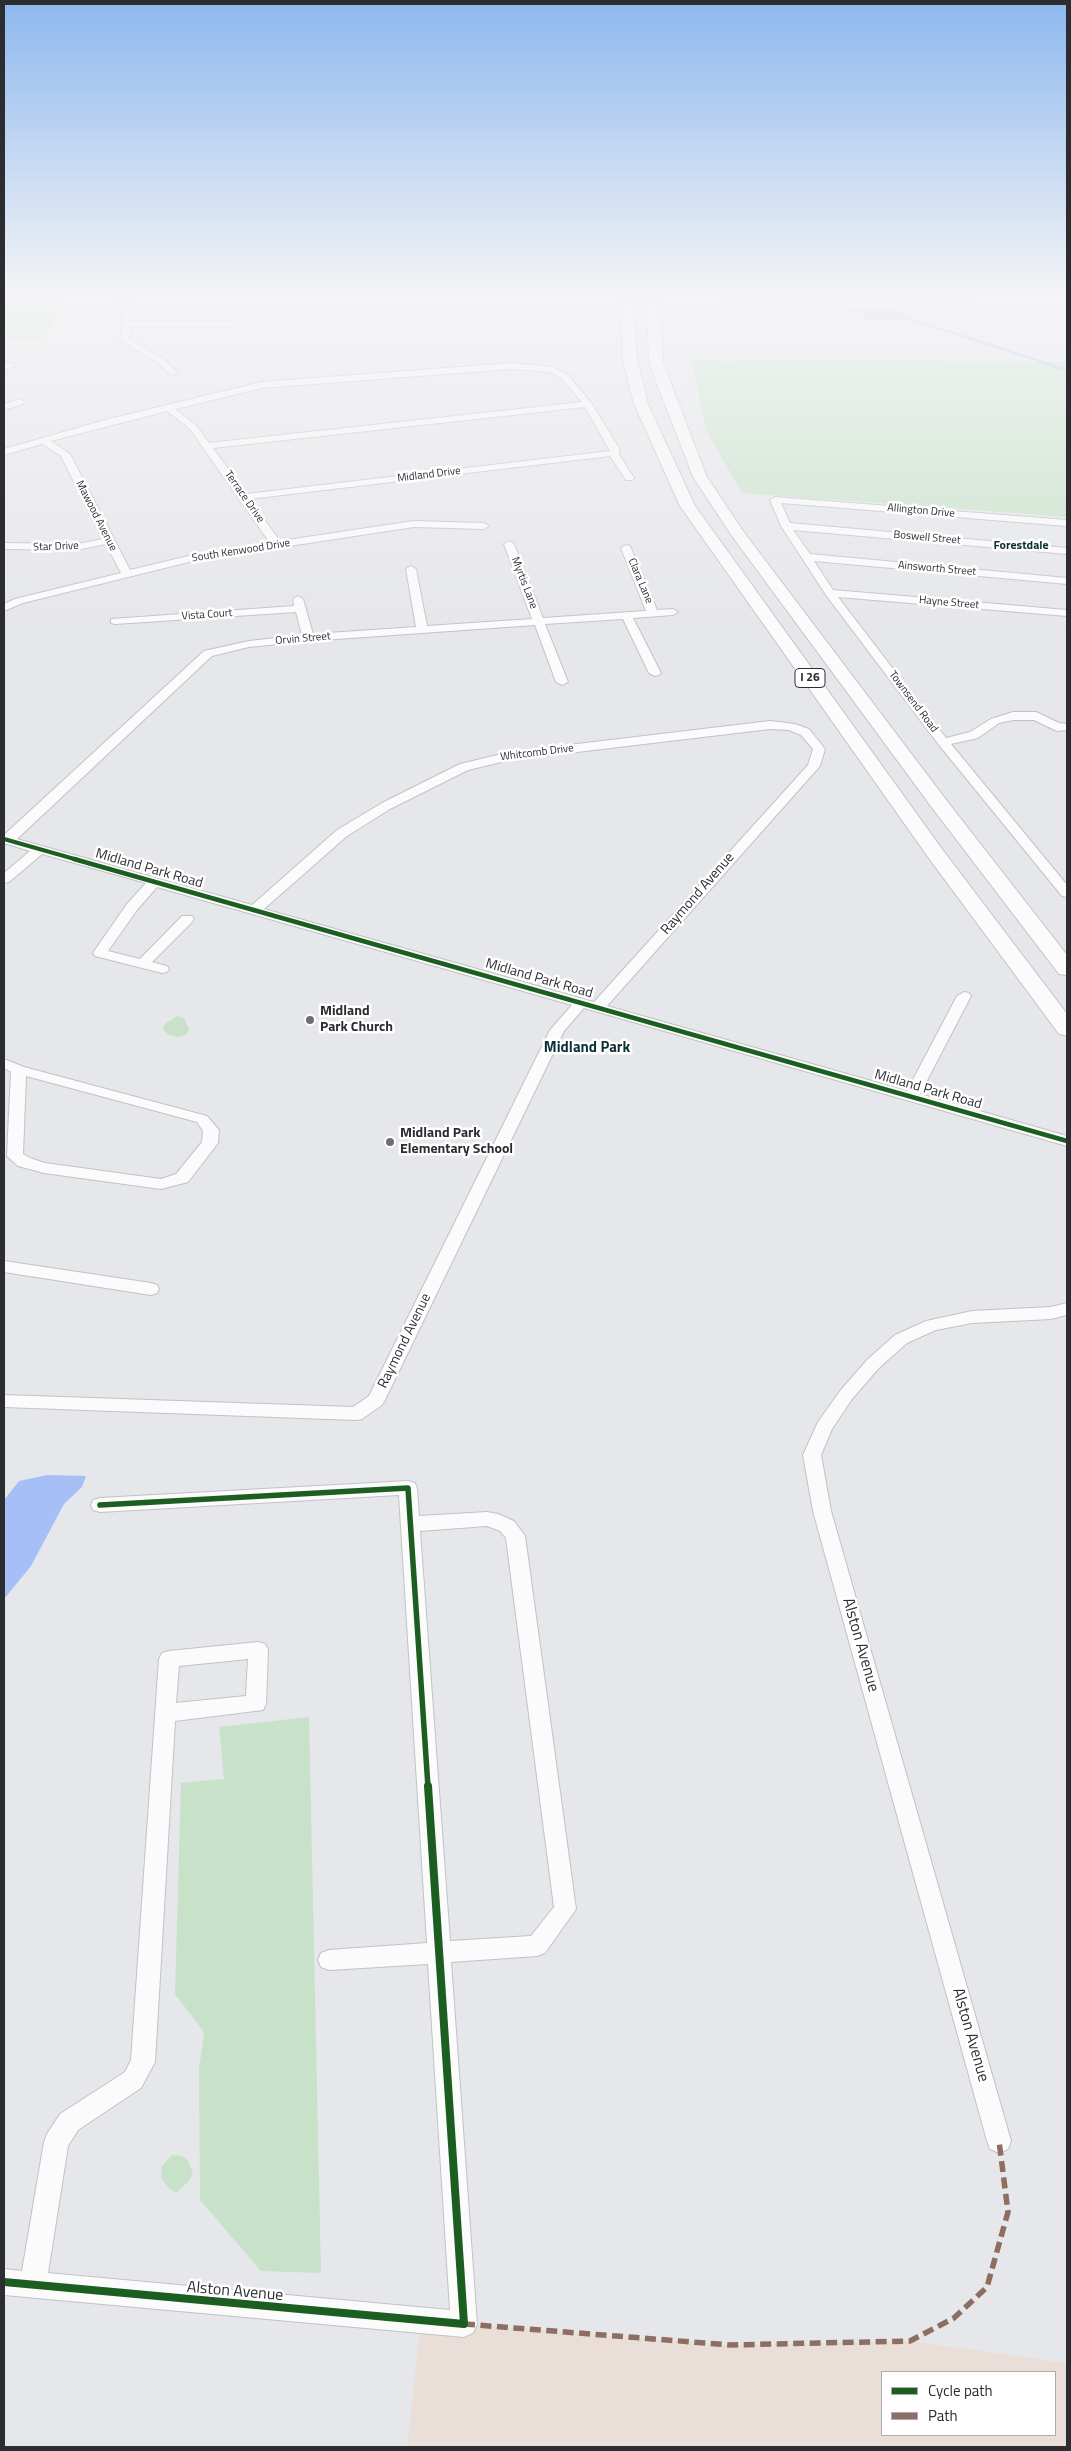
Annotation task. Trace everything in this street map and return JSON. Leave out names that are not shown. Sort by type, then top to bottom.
[{"type":"highway","name":"I 26","points":[[642,406],[688,506],[930,844],[1067,1030]]},
{"type":"highway","name":"I 26","points":[[671,406],[700,477],[736,533],[940,805],[1067,969]]},
{"type":"street","points":[[4,452],[112,421],[176,406]]},
{"type":"street","points":[[208,446],[566,406]]},
{"type":"street","points":[[589,406],[615,450],[613,453],[629,478]]},
{"type":"street","name":"Terrace Drive","points":[[169,408],[193,427],[277,544]]},
{"type":"street","name":"Mawood Avenue","points":[[44,441],[65,454],[126,573]]},
{"type":"street","name":"Midland Drive","points":[[244,498],[613,453]]},
{"type":"street","name":"Allington Drive","points":[[775,500],[1067,523]]},
{"type":"street","name":"Townsend Road","points":[[775,500],[786,526],[830,593],[943,742],[1067,893]]},
{"type":"street","name":"South Kenwood Drive","points":[[4,608],[19,601],[126,573],[197,557],[414,524],[484,526]]},
{"type":"street","name":"Boswell Street","points":[[786,526],[1067,551]]},
{"type":"street","name":"Star Drive","points":[[4,546],[77,547],[108,541]]},
{"type":"street","name":"Myrtis Lane","points":[[509,544],[562,682]]},
{"type":"street","name":"Clara Lane","points":[[626,548],[653,614]]},
{"type":"street","name":"Ainsworth Street","points":[[807,556],[1067,581]]},
{"type":"street","points":[[411,570],[422,631]]},
{"type":"street","name":"Hayne Street","points":[[830,593],[1067,613]]},
{"type":"street","name":"Vista Court","points":[[114,621],[299,604],[308,638]]},
{"type":"street","name":"Orvin Street","points":[[6,840],[208,653],[249,644],[308,638],[673,612]]},
{"type":"street","points":[[627,616],[655,673]]},
{"type":"street","points":[[943,742],[974,735],[995,721],[1013,716],[1036,716],[1056,726],[1067,727]]},
{"type":"street","name":"Whitcomb Drive","points":[[254,911],[342,833],[386,806],[464,768],[489,760],[770,725],[791,727],[805,732],[814,740],[818,749],[814,766],[800,780]]},
{"type":"street","name":"Raymond Avenue","points":[[597,1008],[800,780]]},
{"type":"street","name":"Midland Park Road","points":[[6,840],[1067,1141]]},
{"type":"street","points":[[4,879],[40,849]]},
{"type":"street","points":[[154,882],[132,907],[100,953],[162,969]]},
{"type":"street","points":[[143,964],[187,919]]},
{"type":"street","points":[[910,1097],[964,996]]},
{"type":"street","name":"Raymond Avenue","points":[[4,1401],[356,1414],[376,1400],[557,1030],[581,1003]]},
{"type":"street","points":[[4,1063],[19,1070],[202,1119],[211,1130],[210,1143],[182,1178],[162,1184],[44,1168],[24,1162],[15,1156],[19,1070]]},
{"type":"street","points":[[4,1266],[151,1289]]},
{"type":"street","name":"Alston Avenue","points":[[999,2141],[822,1511],[812,1455],[824,1427],[846,1395],[873,1364],[901,1339],[932,1324],[972,1317],[1051,1313],[1067,1309]]},
{"type":"street","points":[[100,1505],[408,1488],[439,1954]]},
{"type":"street","points":[[329,1960],[537,1946],[565,1909],[515,1536],[508,1526],[498,1521],[487,1519],[411,1524]]},
{"type":"street","points":[[33,2285],[56,2142],[69,2122],[133,2080],[143,2062],[165,1713],[169,1659],[258,1650],[256,1704],[165,1713]]},
{"type":"street","name":"Alston Avenue","points":[[4,2282],[464,2324],[439,1954]]},
{"type":"shaded area","points":[[421,2320],[730,2345],[910,2341],[1067,2363],[1067,2447],[407,2447]]},
{"type":"green space","points":[[701,406],[1067,406],[1067,517],[742,493],[707,432]]},
{"type":"green space","points":[[177,1016],[184,1018],[189,1029],[186,1035],[179,1037],[169,1035],[163,1030],[165,1024]]},
{"type":"green space","points":[[309,1717],[321,2273],[261,2271],[200,2200],[199,2069],[204,2032],[175,1994],[181,1783],[224,1779],[219,1727]]},
{"type":"green space","points":[[172,2155],[182,2156],[188,2161],[193,2173],[189,2181],[176,2193],[168,2188],[161,2177],[162,2166]]},
{"type":"water","points":[[47,1475],[86,1476],[82,1487],[64,1504],[31,1566],[4,1599],[4,1500],[19,1481]]},
{"type":"marked path","points":[[464,2324],[730,2345],[910,2341],[954,2318],[987,2287],[1008,2212],[999,2141]]},
{"type":"cycle path","points":[[4,839],[1067,1141]]},
{"type":"cycle path","points":[[4,2282],[464,2324],[408,1488],[100,1505]]},
{"type":"place","name":"Midland Park Church","points":[[310,1020]]},
{"type":"place","name":"Midland Park Elementary School","points":[[390,1142]]},
{"type":"district","name":"Forestdale","points":[[1021,546]]},
{"type":"district","name":"Midland Park","points":[[587,1048]]}]
